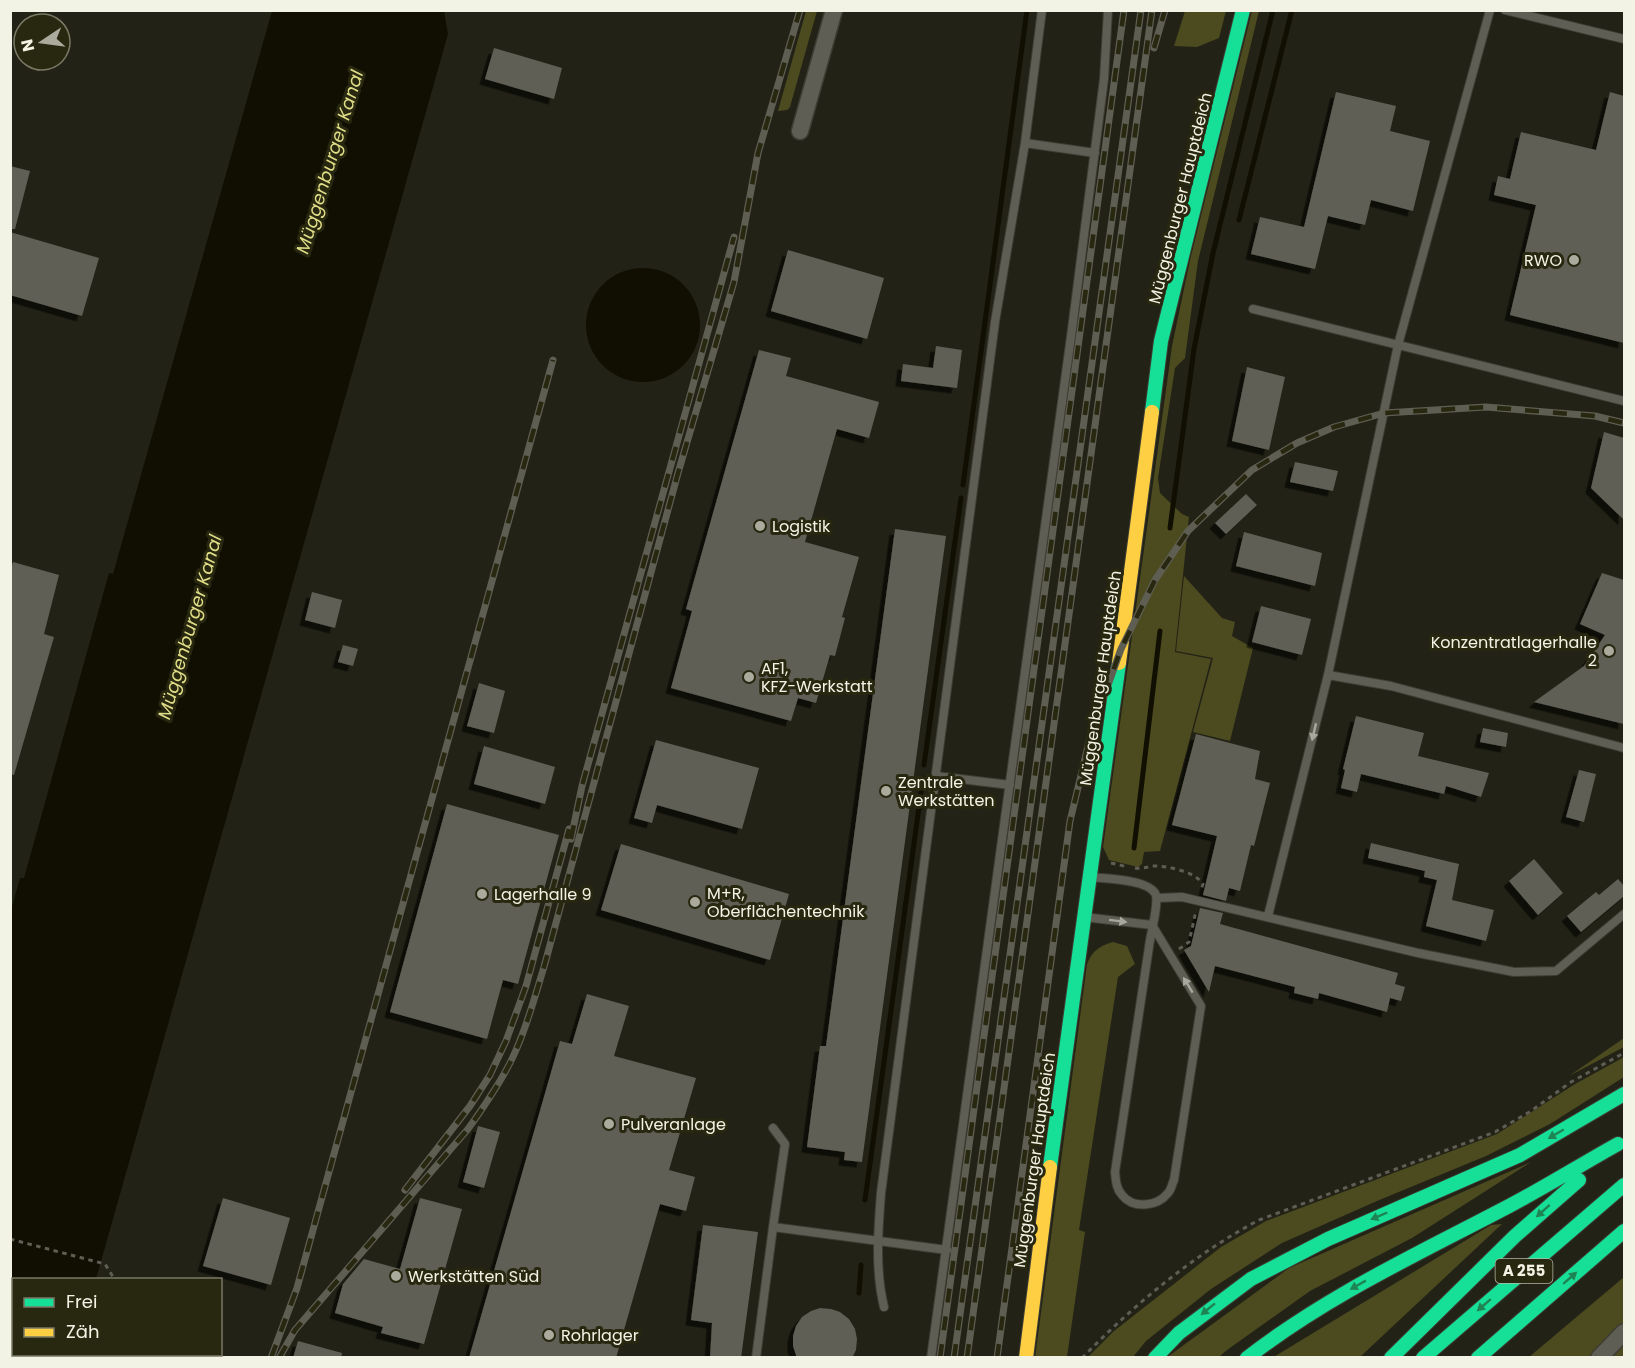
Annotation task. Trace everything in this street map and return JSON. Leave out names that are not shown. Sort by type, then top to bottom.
[{"type":"main road","name":"Müggenburger Hauptdeich","points":[[1026,1358],[1040,1236],[1161,340],[1244,10]]},
{"type":"main road","points":[[1574,1139],[1624,1094]]},
{"type":"main road","points":[[1155,1358],[1179,1333],[1216,1303],[1251,1279],[1328,1239],[1520,1155],[1624,1094]]},
{"type":"main road","points":[[1247,1358],[1310,1312],[1500,1211],[1622,1142]]},
{"type":"main road","points":[[1390,1358],[1515,1236],[1622,1142]]},
{"type":"main road","name":"A 255","points":[[1423,1358],[1624,1185]]},
{"type":"main road","points":[[1409,1258],[1513,1188]]},
{"type":"main road","name":"A 255","points":[[1478,1358],[1624,1231]]},
{"type":"street","points":[[800,131],[834,10]]},
{"type":"street","points":[[1599,1358],[1624,1332]]},
{"type":"lane","points":[[884,1307],[879,1288],[880,1193],[996,322],[1025,143],[1042,10]]},
{"type":"lane","points":[[931,1358],[1095,153],[1104,79],[1108,10]]},
{"type":"lane","points":[[1268,916],[1328,675],[1398,345],[1490,10]]},
{"type":"lane","points":[[1505,10],[1624,39]]},
{"type":"lane","points":[[1025,143],[1095,153]]},
{"type":"lane","points":[[1253,309],[1624,400]]},
{"type":"lane","points":[[1328,675],[1391,686],[1624,748]]},
{"type":"lane","points":[[936,776],[1010,785]]},
{"type":"lane","points":[[1089,877],[1139,884],[1153,891],[1157,897],[1152,925],[1115,1173],[1116,1186],[1123,1197],[1132,1204],[1145,1205],[1156,1202],[1168,1194],[1174,1180],[1201,1006],[1152,925]]},
{"type":"lane","points":[[1157,897],[1182,897],[1418,953],[1514,972],[1556,971],[1624,914]]},
{"type":"lane","points":[[1084,916],[1152,925]]},
{"type":"lane","points":[[756,1358],[785,1144],[773,1128]]},
{"type":"lane","points":[[773,1227],[947,1250]]},
{"type":"path","points":[[1092,859],[1137,869],[1156,866],[1192,873],[1200,879],[1203,884],[1189,942],[1170,954]]},
{"type":"path","points":[[1082,1358],[1113,1326],[1165,1283],[1236,1232],[1260,1220],[1495,1132],[1571,1082],[1624,1053]]},
{"type":"path","points":[[10,1239],[105,1264],[114,1278]]},
{"type":"shaded area","points":[[806,11],[817,11],[790,107],[787,110],[778,111]]},
{"type":"shaded area","points":[[1185,11],[1226,11],[1219,38],[1197,47],[1174,46]]},
{"type":"shaded area","points":[[1252,11],[1259,11],[1198,261],[1185,358],[1175,368],[1158,478],[1160,493],[1182,514],[1189,517],[1175,652],[1211,659],[1160,851],[1144,852],[1142,864],[1138,867],[1109,860],[1103,847],[1172,346],[1190,260]]},
{"type":"shaded area","points":[[1184,576],[1222,618],[1235,622],[1232,636],[1253,648],[1230,741],[1193,732],[1213,658],[1176,651]]},
{"type":"shaded area","points":[[1113,942],[1127,946],[1135,964],[1118,977],[1079,1230],[1085,1232],[1067,1357],[1035,1358],[1087,964],[1097,950]]},
{"type":"shaded area","points":[[1624,1038],[1624,1047],[1569,1076]]},
{"type":"shaded area","points":[[1624,1057],[1624,1077],[1550,1124],[1486,1156],[1282,1243],[1211,1289],[1146,1341],[1133,1357],[1087,1358],[1114,1331],[1221,1247],[1266,1221],[1497,1134],[1575,1084]]},
{"type":"shaded area","points":[[1531,1162],[1412,1238],[1310,1291],[1219,1357],[1166,1358],[1289,1268]]},
{"type":"shaded area","points":[[1502,1224],[1360,1357],[1272,1358],[1491,1225]]},
{"type":"shaded area","points":[[1624,1277],[1624,1357],[1529,1357]]},
{"type":"water","name":"Müggenburger Kanal","points":[[272,11],[444,11],[448,34],[96,1278],[12,1278],[12,1356],[74,1356],[11,1357],[11,910],[20,878],[24,878],[109,573],[113,574]]},
{"type":"water","points":[[643,268],[665,272],[675,277],[691,293],[696,303],[700,325],[696,347],[691,357],[675,373],[665,378],[643,382],[621,378],[611,373],[595,357],[590,347],[586,325],[590,303],[595,293],[611,277],[621,272]]},
{"type":"building","points":[[494,48],[562,68],[554,99],[485,79]]},
{"type":"building","points":[[1336,92],[1396,106],[1390,131],[1430,141],[1413,211],[1371,200],[1365,225],[1328,216],[1315,269],[1251,254],[1260,217],[1304,227]]},
{"type":"building","name":"RWO","points":[[1610,92],[1624,96],[1624,343],[1510,315],[1536,205],[1494,195],[1498,176],[1510,179],[1521,132],[1596,150]]},
{"type":"building","points":[[10,166],[30,171],[15,229],[10,229]]},
{"type":"building","points":[[10,232],[99,258],[82,316],[10,295]]},
{"type":"building","points":[[788,250],[884,278],[867,339],[771,311]]},
{"type":"building","points":[[936,346],[962,350],[957,388],[901,381],[903,364],[933,368]]},
{"type":"building","points":[[759,350],[791,358],[786,376],[879,402],[869,438],[837,429],[805,542],[859,557],[842,617],[845,618],[835,656],[830,655],[816,703],[798,698],[791,721],[671,688],[692,611],[686,609]]},
{"type":"building","points":[[1247,367],[1285,377],[1269,450],[1232,441]]},
{"type":"building","points":[[1604,432],[1624,438],[1624,520],[1591,488]]},
{"type":"building","points":[[1295,462],[1338,471],[1333,491],[1290,482]]},
{"type":"building","points":[[1246,494],[1257,505],[1226,534],[1215,523]]},
{"type":"building","name":"Zentrale Werkstätten","points":[[895,529],[946,536],[862,1162],[844,1160],[845,1152],[807,1147],[820,1046],[826,1046]]},
{"type":"building","points":[[1244,532],[1322,553],[1315,586],[1236,566]]},
{"type":"building","points":[[13,562],[59,575],[44,634],[54,637],[14,775],[10,774],[10,571]]},
{"type":"building","name":"Konzentratlagerhalle 2","points":[[1602,573],[1624,580],[1624,724],[1534,702],[1584,666],[1605,635],[1580,624]]},
{"type":"building","points":[[312,592],[342,600],[335,628],[305,620]]},
{"type":"building","points":[[1261,606],[1311,619],[1302,655],[1252,642]]},
{"type":"building","points":[[343,645],[358,649],[353,666],[338,662]]},
{"type":"building","points":[[479,683],[505,691],[494,733],[467,726]]},
{"type":"building","points":[[1356,716],[1424,733],[1418,756],[1489,773],[1481,797],[1446,786],[1444,794],[1361,774],[1357,792],[1341,788],[1345,770],[1343,769]]},
{"type":"building","points":[[1483,728],[1508,733],[1506,747],[1480,742]]},
{"type":"building","points":[[1196,734],[1260,751],[1255,779],[1270,783],[1240,891],[1229,888],[1226,901],[1203,895],[1217,836],[1172,825]]},
{"type":"building","points":[[656,740],[759,768],[742,829],[657,805],[652,823],[634,818]]},
{"type":"building","points":[[484,746],[555,767],[545,804],[474,784]]},
{"type":"building","points":[[1579,770],[1596,774],[1584,822],[1566,817]]},
{"type":"building","name":"Lagerhalle 9","points":[[447,804],[559,835],[518,984],[503,980],[487,1039],[390,1012]]},
{"type":"building","points":[[1371,843],[1459,864],[1452,900],[1494,910],[1486,941],[1426,926],[1437,880],[1424,877],[1425,871],[1368,858]]},
{"type":"building","name":"M+R, Oberflächentechnik","points":[[621,844],[789,894],[770,960],[601,910]]},
{"type":"building","points":[[1534,859],[1563,893],[1538,915],[1509,881]]},
{"type":"building","points":[[1618,879],[1624,886],[1624,896],[1581,932],[1567,916],[1596,892],[1599,895]]},
{"type":"building","points":[[1200,908],[1223,913],[1220,924],[1398,973],[1395,984],[1405,987],[1401,1001],[1390,998],[1387,1012],[1319,993],[1318,999],[1294,993],[1295,987],[1215,966],[1209,992],[1184,950],[1191,946]]},
{"type":"building","name":"Pulveranlage","points":[[587,994],[629,1006],[614,1056],[696,1078],[669,1170],[695,1177],[686,1211],[660,1204],[616,1358],[469,1358],[560,1041],[572,1044]]},
{"type":"building","points":[[478,1126],[500,1132],[484,1188],[463,1182]]},
{"type":"building","points":[[223,1198],[290,1218],[271,1285],[203,1266]]},
{"type":"building","name":"Werkstätten Süd","points":[[420,1198],[462,1209],[424,1344],[381,1333],[383,1327],[335,1313],[343,1284],[364,1259],[400,1269]]},
{"type":"building","points":[[703,1225],[758,1232],[741,1358],[710,1358],[712,1323],[691,1320]]},
{"type":"building","points":[[820,1308],[840,1312],[849,1319],[855,1329],[857,1339],[856,1350],[852,1358],[797,1358],[793,1346],[796,1326],[802,1317]]},
{"type":"building","points":[[298,1341],[342,1353],[341,1358],[293,1358]]},
{"type":"waterway","points":[[963,485],[1027,10]]},
{"type":"waterway","points":[[1170,528],[1194,349],[1213,253],[1273,10]]},
{"type":"waterway","points":[[1239,220],[1292,10]]},
{"type":"waterway","points":[[924,765],[961,498]]},
{"type":"waterway","points":[[1134,848],[1160,631]]},
{"type":"waterway","points":[[865,1200],[923,778]]},
{"type":"waterway","points":[[859,1293],[861,1265]]},
{"type":"railway","points":[[279,1358],[295,1330],[468,1129],[510,1063],[520,1040],[544,967],[678,473],[734,282],[758,153],[800,10]]},
{"type":"railway","points":[[940,1358],[1124,10]]},
{"type":"railway","points":[[954,1358],[1141,10]]},
{"type":"railway","points":[[967,1358],[1152,10]]},
{"type":"railway","points":[[1154,48],[1165,10]]},
{"type":"railway","points":[[571,839],[582,786],[734,237]]},
{"type":"railway","points":[[271,1358],[297,1288],[553,360]]},
{"type":"railway","points":[[997,1358],[1070,821],[1089,742],[1104,696],[1121,649],[1155,580],[1188,531],[1252,470],[1297,443],[1334,427],[1384,413],[1486,407],[1595,416],[1624,423]]},
{"type":"railway","points":[[405,1190],[470,1106],[490,1075],[506,1041],[526,986],[569,829]]},
{"type":"traffic: fast","points":[[1152,412],[1161,341],[1243,10]]},
{"type":"traffic: fast","points":[[1050,1167],[1119,663]]},
{"type":"traffic: fast","points":[[1155,1358],[1179,1333],[1251,1279],[1328,1239],[1520,1155],[1624,1094]]},
{"type":"traffic: fast","points":[[1247,1358],[1278,1335],[1342,1295],[1524,1198],[1618,1144]]},
{"type":"traffic: fast","points":[[1391,1358],[1515,1236],[1579,1180]]},
{"type":"traffic: fast","points":[[1423,1358],[1624,1185]]},
{"type":"traffic: fast","points":[[1478,1358],[1624,1231]]},
{"type":"traffic: slow","points":[[1119,663],[1152,412]]},
{"type":"traffic: slow","points":[[1026,1358],[1050,1167]]},
{"type":"place","name":"RWO","points":[[1574,260]]},
{"type":"place","name":"Logistik","points":[[760,526]]},
{"type":"place","name":"Konzentratlagerhalle 2","points":[[1609,651]]},
{"type":"place","name":"AF1, KFZ-Werkstatt","points":[[749,677]]},
{"type":"place","name":"Zentrale Werkstätten","points":[[886,791]]},
{"type":"place","name":"Lagerhalle 9","points":[[482,894]]},
{"type":"place","name":"M+R, Oberflächentechnik","points":[[695,902]]},
{"type":"place","name":"Pulveranlage","points":[[609,1124]]},
{"type":"place","name":"Werkstätten Süd","points":[[396,1276]]},
{"type":"place","name":"Rohrlager","points":[[549,1335]]}]
